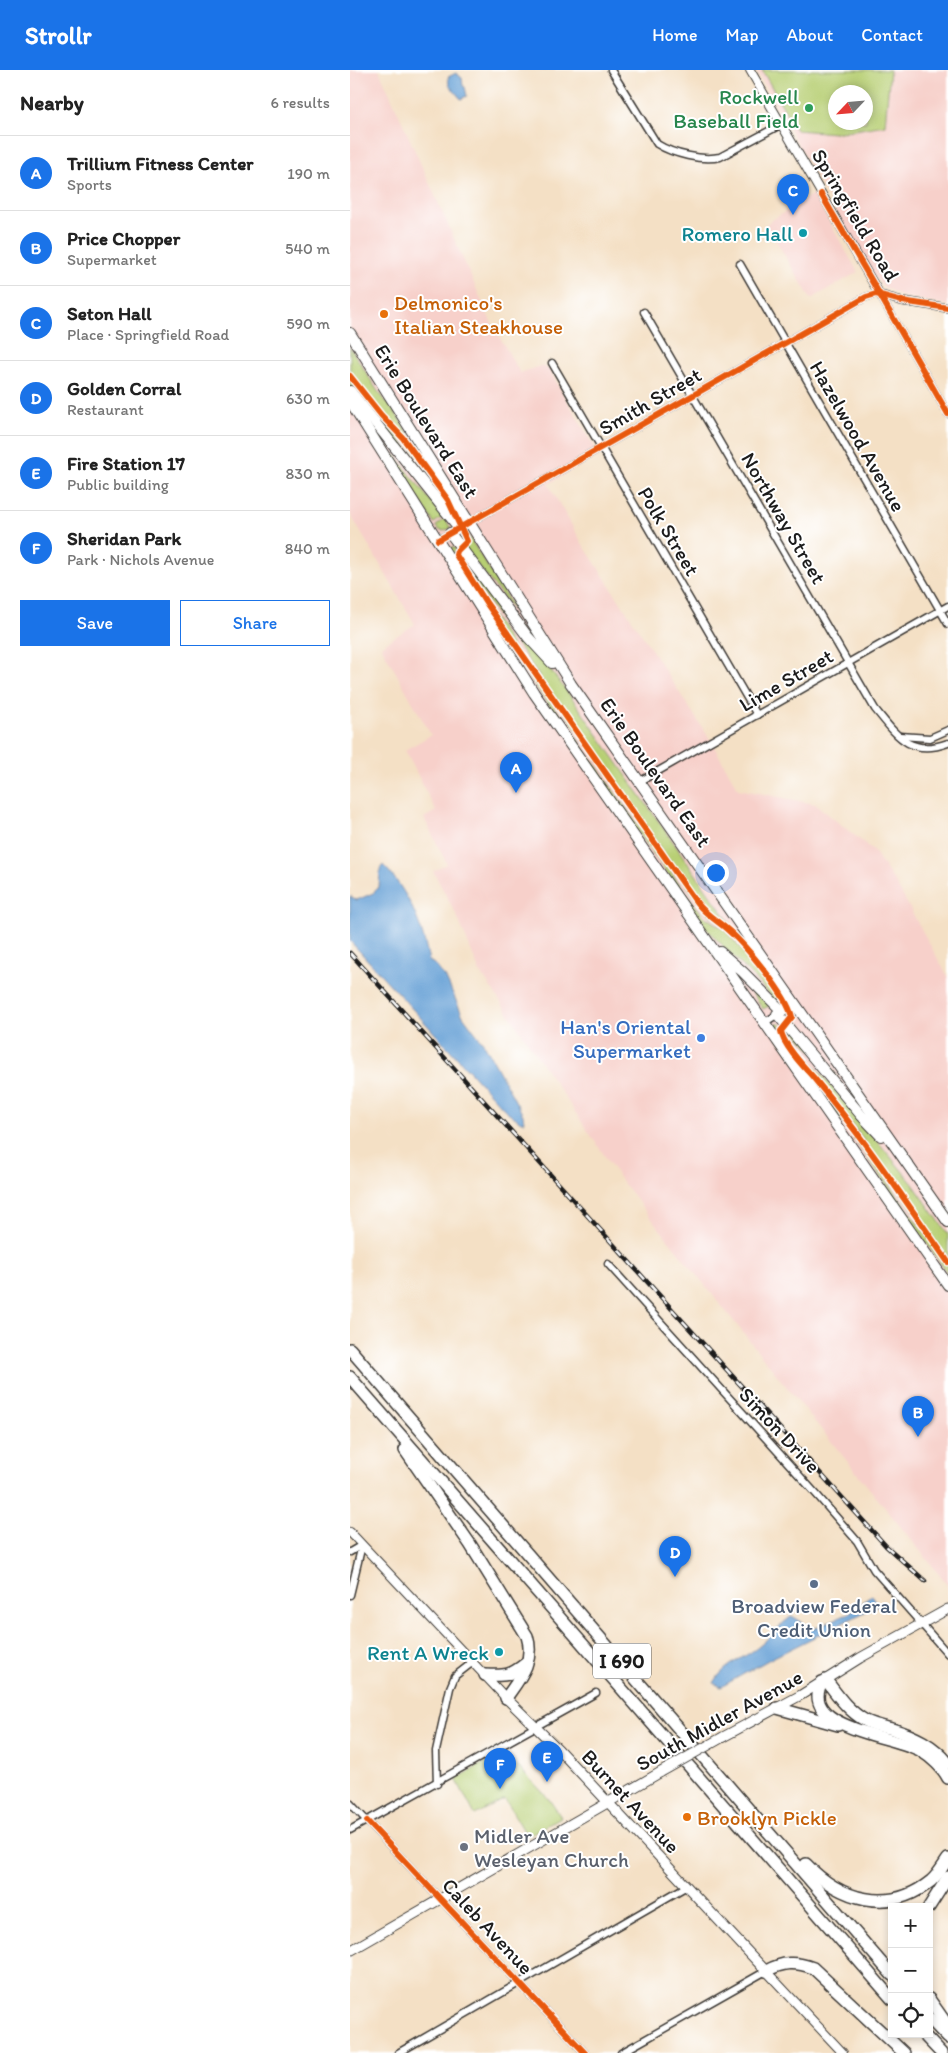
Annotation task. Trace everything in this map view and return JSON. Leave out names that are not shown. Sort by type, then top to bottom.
[{"type":"highway","name":"I 690","points":[[350,1349],[888,1969]]},
{"type":"highway","name":"I 690","points":[[350,1376],[888,1993]]},
{"type":"highway","points":[[363,1392],[464,1536],[522,1626],[530,1644],[529,1661],[506,1698]]},
{"type":"highway","points":[[485,1675],[504,1676],[512,1674],[529,1661]]},
{"type":"highway","points":[[847,1728],[824,1710],[819,1698],[820,1687],[824,1681],[855,1714],[868,1722],[918,1738],[930,1746],[948,1763]]},
{"type":"highway","points":[[777,1708],[906,1744],[921,1750],[935,1762],[948,1778]]},
{"type":"highway","points":[[765,1827],[794,1849],[822,1880],[850,1895],[873,1900],[907,1895],[932,1880],[948,1859]]},
{"type":"highway","points":[[932,1903],[948,1877]]},
{"type":"highway","points":[[766,1971],[788,1962],[799,1962],[813,1968],[904,2053]]},
{"type":"highway","points":[[933,2005],[948,2026]]},
{"type":"highway","points":[[933,2022],[948,2038]]},
{"type":"highway","points":[[927,2038],[941,2053]]},
{"type":"main road","name":"Erie Boulevard East","points":[[350,333],[571,684],[948,1222]]},
{"type":"main road","points":[[350,391],[455,531],[528,636],[571,684]]},
{"type":"main road","points":[[350,401],[534,693],[948,1285]]},
{"type":"main road","points":[[707,941],[743,972],[780,1013],[861,1115],[904,1160]]},
{"type":"main road","name":"South Midler Avenue","points":[[350,1951],[948,1609]]},
{"type":"main road","name":"Burnet Avenue","points":[[506,1698],[536,1726],[766,1971]]},
{"type":"street","points":[[611,70],[657,144],[669,150],[710,159],[720,157],[782,124]]},
{"type":"street","name":"Springfield Road","points":[[750,70],[880,295],[902,301],[948,308]]},
{"type":"street","name":"Hazelwood Avenue","points":[[740,264],[948,624]]},
{"type":"street","name":"Smith Street","points":[[438,540],[866,297],[876,294],[880,295]]},
{"type":"street","points":[[880,295],[948,414]]},
{"type":"street","name":"Northway Street","points":[[644,312],[875,708],[900,736]]},
{"type":"street","name":"Polk Street","points":[[552,363],[757,715]]},
{"type":"street","name":"Lime Street","points":[[639,782],[948,606]]},
{"type":"street","points":[[900,736],[930,738],[948,730]]},
{"type":"street","points":[[900,736],[906,744],[928,748],[948,743]]},
{"type":"street","points":[[928,748],[930,738]]},
{"type":"street","points":[[764,1023],[794,1003]]},
{"type":"street","name":"Simon Drive","points":[[608,1264],[817,1495],[857,1542],[874,1570],[948,1654]]},
{"type":"street","name":"Burnet Avenue","points":[[350,1532],[506,1698]]},
{"type":"street","points":[[350,1552],[362,1545]]},
{"type":"street","points":[[350,1595],[362,1545]]},
{"type":"street","points":[[436,1784],[436,1751],[450,1688],[456,1676],[473,1662]]},
{"type":"street","points":[[350,1830],[436,1784],[596,1693]]},
{"type":"street","name":"Caleb Avenue","points":[[350,1803],[585,2053]]},
{"type":"street","points":[[398,2053],[687,1886]]},
{"type":"street","points":[[621,2053],[766,1971]]},
{"type":"street","name":"Burnet Avenue","points":[[766,1971],[843,2053]]},
{"type":"shaded area","points":[[350,70],[379,70],[492,324],[520,373],[540,366],[549,369],[599,455],[548,484],[582,543],[711,741],[738,789],[815,804],[874,851],[898,887],[948,977],[948,1585],[623,1183],[479,970],[457,916],[433,871],[447,864],[424,818],[436,811],[405,750],[431,735],[381,646],[415,624],[350,514]]},
{"type":"shaded area","points":[[756,70],[948,70],[948,305],[903,297],[883,286],[871,273]]},
{"type":"shaded area","points":[[813,194],[858,272],[811,299],[766,224]]},
{"type":"green space","name":"Rockwell Baseball Field","points":[[762,70],[890,70],[885,125],[873,127],[873,85],[828,85],[828,130],[854,130],[835,133],[796,130]]},
{"type":"green space","points":[[350,347],[377,390],[397,415],[455,509],[399,431],[378,410],[350,373]]},
{"type":"green space","points":[[350,380],[395,432],[452,511],[448,513],[350,386]]},
{"type":"green space","points":[[393,455],[395,455],[443,517],[434,523]]},
{"type":"green space","points":[[445,519],[451,528],[444,531],[439,530],[436,526]]},
{"type":"green space","points":[[468,535],[514,611],[464,548],[468,543]]},
{"type":"green space","points":[[452,547],[456,548],[453,556],[525,665],[691,900],[705,917],[724,929],[753,963],[780,998],[776,1001],[704,926],[501,637],[448,552]]},
{"type":"green space","points":[[459,552],[572,698],[732,926],[729,929],[706,912],[692,893],[552,695],[457,556]]},
{"type":"green space","points":[[742,978],[771,1005],[763,1009]]},
{"type":"green space","points":[[794,1015],[843,1086],[789,1025],[793,1021]]},
{"type":"green space","points":[[778,1022],[781,1025],[780,1038],[800,1066],[842,1117],[948,1266],[948,1274],[846,1127],[774,1033],[773,1028]]},
{"type":"green space","points":[[784,1029],[913,1184],[948,1234],[948,1259],[841,1109],[797,1055],[783,1035]]},
{"type":"green space","points":[[504,1752],[548,1798],[561,1817],[527,1836],[505,1799],[475,1815],[456,1779]]},
{"type":"water","points":[[456,73],[462,78],[467,96],[461,99],[449,85],[448,77]]},
{"type":"water","points":[[383,865],[407,897],[423,935],[429,961],[445,976],[463,1016],[484,1044],[523,1115],[524,1122],[521,1122],[505,1110],[350,941],[350,896],[357,900],[373,893],[379,887],[380,869]]},
{"type":"water","points":[[872,1595],[879,1605],[770,1659],[721,1687],[714,1683],[724,1670],[757,1648],[792,1616],[813,1629],[849,1613]]},
{"type":"railway","points":[[350,953],[886,1546],[925,1581]]},
{"type":"cycle path","points":[[821,194],[880,295],[902,301],[948,308]]},
{"type":"cycle path","points":[[438,540],[866,297],[876,294],[880,295],[948,414]]},
{"type":"cycle path","points":[[350,376],[381,415],[403,438],[448,500],[467,541],[457,551],[456,555],[487,604],[697,903],[736,938],[774,984],[789,1008],[792,1017],[781,1031],[785,1043],[866,1145],[948,1262]]},
{"type":"cycle path","points":[[367,1821],[585,2053]]},
{"type":"place","name":"Rockwell Baseball Field","points":[[809,108]]},
{"type":"place","name":"Seton Hall","points":[[793,215]]},
{"type":"place","name":"Romero Hall","points":[[803,233]]},
{"type":"place","name":"Delmonico's Italian Steakhouse","points":[[384,314]]},
{"type":"place","name":"Trillium Fitness Center","points":[[516,793]]},
{"type":"place","name":"Han's Oriental Supermarket","points":[[701,1038]]},
{"type":"place","name":"Price Chopper","points":[[918,1437]]},
{"type":"place","name":"Golden Corral","points":[[675,1577]]},
{"type":"place","name":"Broadview Federal Credit Union","points":[[814,1584]]},
{"type":"place","name":"Rent A Wreck","points":[[499,1652]]},
{"type":"place","name":"Fire Station 17","points":[[547,1782]]},
{"type":"place","name":"Sheridan Park","points":[[500,1789]]},
{"type":"place","name":"Brooklyn Pickle","points":[[687,1817]]},
{"type":"place","name":"Midler Ave Wesleyan Church","points":[[464,1847]]}]
